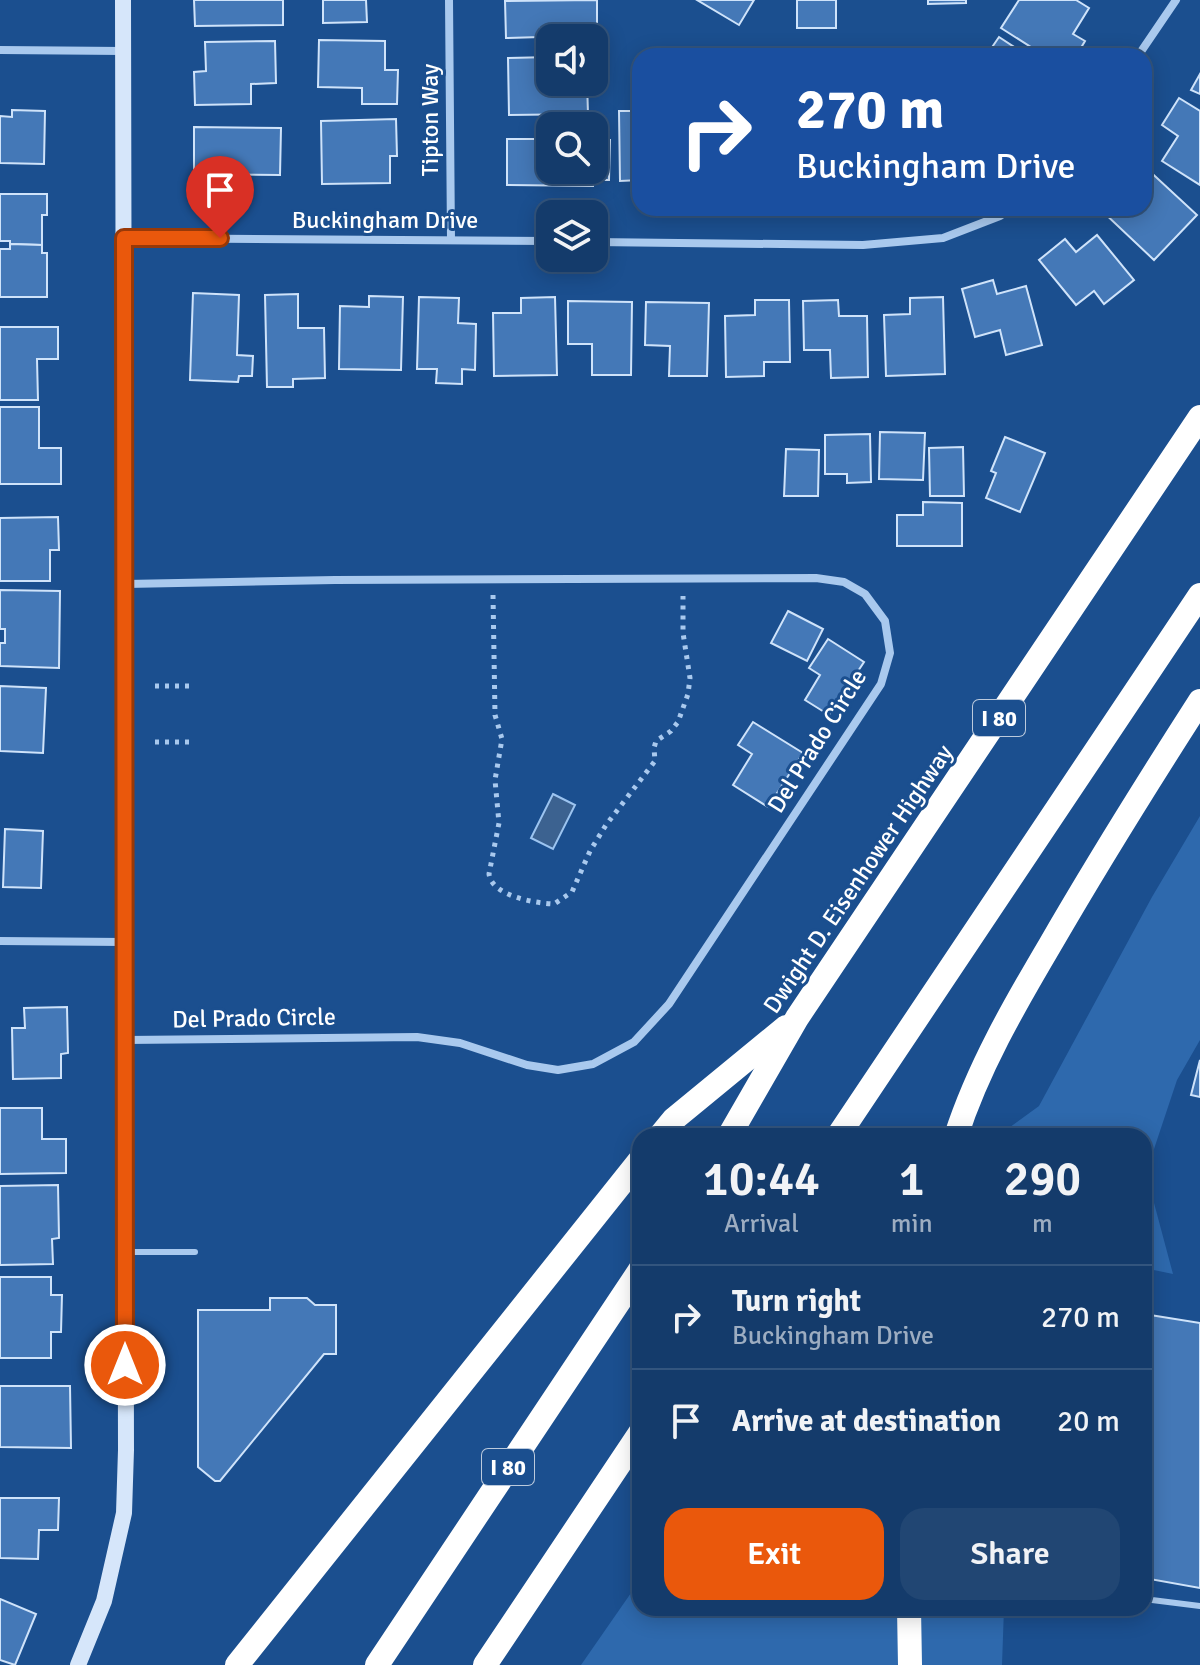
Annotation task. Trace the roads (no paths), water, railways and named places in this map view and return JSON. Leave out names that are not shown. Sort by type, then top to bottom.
[{"type":"highway","name":"Dwight D. Eisenhower Highway","points":[[734,1128],[797,1018],[1200,417]]},
{"type":"highway","points":[[843,1128],[1200,595]]},
{"type":"highway","points":[[959,1128],[968,1099],[1015,1005],[1111,839],[1200,701]]},
{"type":"highway","points":[[667,1128],[797,1018]]},
{"type":"highway","points":[[237,1665],[632,1170]]},
{"type":"highway","name":"I 80","points":[[377,1665],[632,1282]]},
{"type":"highway","points":[[485,1665],[632,1445]]},
{"type":"highway","points":[[909,1616],[910,1665]]},
{"type":"street","points":[[78,1665],[104,1601],[124,1513],[126,584],[123,0]]},
{"type":"street","name":"Tipton Way","points":[[449,0],[451,240]]},
{"type":"street","points":[[1143,48],[1176,0]]},
{"type":"street","points":[[0,50],[123,51]]},
{"type":"street","points":[[608,242],[863,245],[943,238],[1000,216]]},
{"type":"street","name":"Buckingham Drive","points":[[124,238],[536,241]]},
{"type":"street","name":"Del Prado Circle","points":[[124,1040],[417,1037],[460,1043],[527,1065],[558,1070],[593,1064],[634,1042],[669,1004],[881,684],[890,653],[885,621],[865,594],[844,582],[816,578],[126,584]]},
{"type":"street","points":[[0,941],[124,942]]},
{"type":"lane","points":[[125,1252],[195,1252]]},
{"type":"lane","points":[[1152,1600],[1200,1606]]}]
